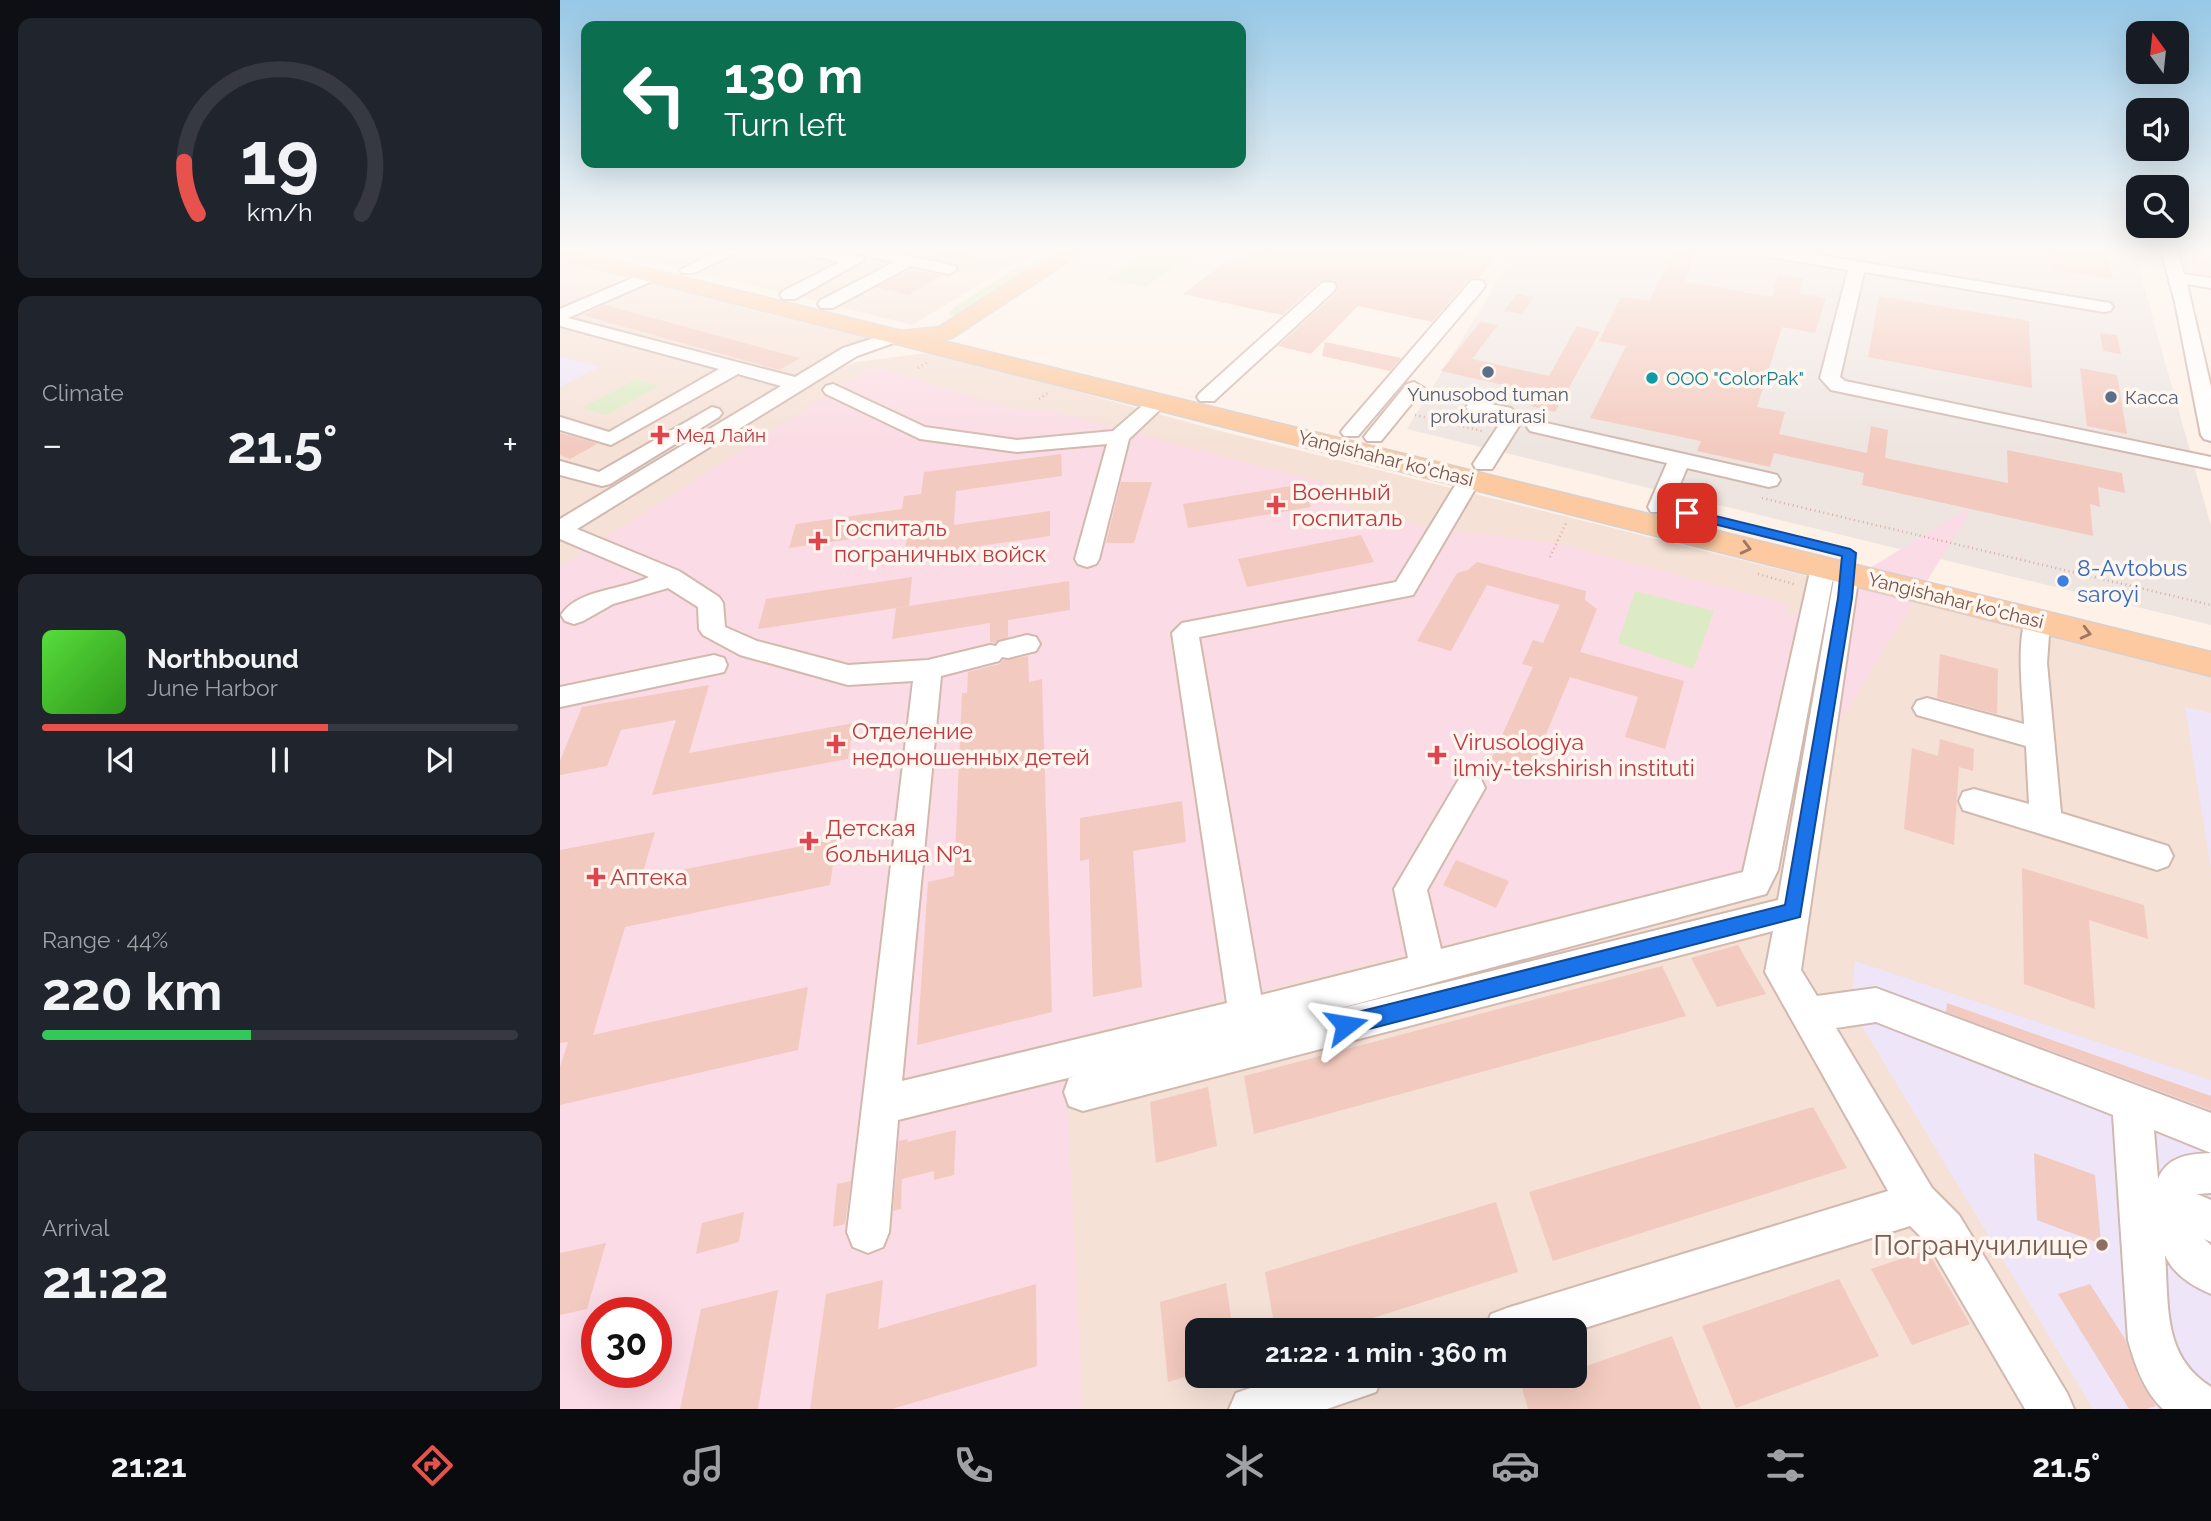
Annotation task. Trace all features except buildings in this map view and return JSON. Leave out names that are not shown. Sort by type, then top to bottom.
[{"type":"main road","name":"Yangishahar ko‘chasi","points":[[826,317],[861,327],[922,327],[1158,401],[1441,463],[1840,564],[2211,641]]},
{"type":"main road","name":"Yangishahar ko‘chasi","points":[[880,317],[1207,397],[1372,428],[1441,463]]},
{"type":"main road","points":[[922,327],[942,317]]},
{"type":"main road","name":"Yangishahar ko‘chasi","points":[[1477,472],[1660,507],[1840,564],[2037,621],[2211,664]]},
{"type":"street","points":[[1207,397],[1295,317]]},
{"type":"street","points":[[1372,428],[1454,317]]},
{"type":"street","points":[[1372,428],[1469,317]]},
{"type":"street","points":[[1845,317],[1830,378],[1838,386],[2211,463]]},
{"type":"street","points":[[2193,317],[2205,382],[2211,435]]},
{"type":"street","points":[[560,321],[798,384]]},
{"type":"street","points":[[850,352],[861,327]]},
{"type":"street","points":[[560,487],[613,488],[850,352],[922,327]]},
{"type":"street","points":[[560,468],[736,367]]},
{"type":"street","points":[[560,530],[613,488],[774,377]]},
{"type":"street","points":[[833,390],[920,433],[1017,446],[1119,437]]},
{"type":"street","points":[[1087,559],[1119,437],[1158,401]]},
{"type":"street","points":[[1247,1016],[1185,633],[1191,629],[1404,589],[1512,421],[1504,412],[1476,407]]},
{"type":"street","points":[[560,423],[611,439]]},
{"type":"street","points":[[1537,428],[1769,480]]},
{"type":"street","points":[[1660,507],[1679,460]]},
{"type":"street","points":[[560,468],[613,488]]},
{"type":"street","points":[[560,530],[617,550],[670,577],[710,603],[712,629],[716,633],[749,648],[848,675],[928,670],[1008,649]]},
{"type":"street","points":[[1840,564],[1845,598],[1783,972],[1917,1203],[1944,1230],[2051,1409]]},
{"type":"street","points":[[880,1105],[1247,1016],[1749,887],[1758,880],[1840,564]]},
{"type":"street","points":[[574,615],[605,598],[650,587],[670,577]]},
{"type":"street","points":[[2037,621],[2034,663],[2046,821]]},
{"type":"street","points":[[560,697],[715,666]]},
{"type":"street","points":[[868,1232],[928,670]]},
{"type":"street","points":[[1927,708],[2040,739]]},
{"type":"street","points":[[1428,969],[1410,889],[1470,788]]},
{"type":"street","points":[[1974,801],[2157,856]]},
{"type":"street","points":[[1083,1093],[1793,911]]},
{"type":"street","points":[[1808,1015],[1876,1005],[2211,1133]]},
{"type":"street","points":[[2133,1103],[2150,1340],[2159,1371],[2189,1402],[2206,1409]]},
{"type":"street","points":[[2211,1173],[2188,1174],[2175,1187],[2194,1214],[2185,1252],[2211,1272]]},
{"type":"street","points":[[1546,1318],[1917,1203]]},
{"type":"street","points":[[1252,1409],[1321,1388]]},
{"type":"path","points":[[1039,399],[1050,391]]},
{"type":"path","points":[[1372,428],[1411,414],[1502,436]]},
{"type":"path","points":[[1753,495],[2211,605]]},
{"type":"path","points":[[1550,557],[1567,521]]},
{"type":"shaded area","points":[[560,317],[818,317],[896,336],[803,382],[857,362],[934,352],[1220,431],[2211,676],[2211,1409],[560,1409]]},
{"type":"shaded area","points":[[879,317],[926,317],[913,325]]},
{"type":"shaded area","points":[[1476,317],[2152,317],[2211,526],[2211,625],[1407,429]]},
{"type":"shaded area","points":[[560,356],[599,367],[560,387]]},
{"type":"shaded area","name":"Детская больница №1","points":[[872,366],[1017,410],[1043,409],[1352,490],[1342,506],[1437,529],[1556,543],[1789,604],[1787,618],[1974,505],[1748,869],[1064,1040],[1083,1409],[560,1409],[560,567]]},
{"type":"shaded area","points":[[2185,707],[2211,713],[2211,869]]},
{"type":"shaded area","name":"Погранучилище","points":[[1855,961],[2211,1080],[2211,1409],[2093,1409],[1851,1008]]},
{"type":"green space","points":[[635,380],[659,386],[606,415],[582,408]]},
{"type":"green space","points":[[1635,591],[1714,611],[1693,669],[1618,643]]},
{"type":"place","name":"Yunusobod tuman prokuraturasi","points":[[1488,372]]},
{"type":"place","name":"OOO \"ColorPak\"","points":[[1652,378]]},
{"type":"place","name":"Касса","points":[[2111,397]]},
{"type":"place","name":"Мед Лайн","points":[[660,435]]},
{"type":"place","name":"Военный госпиталь","points":[[1276,505]]},
{"type":"place","name":"Госпиталь пограничных войск","points":[[818,541]]},
{"type":"place","name":"8-Avtobus saroyi","points":[[2063,581]]},
{"type":"place","name":"Отделение недоношенных детей","points":[[836,744]]},
{"type":"place","name":"Virusologiya ilmiy-tekshirish instituti","points":[[1437,755]]},
{"type":"place","name":"Детская больница №1","points":[[809,841]]},
{"type":"place","name":"Аптека","points":[[596,877]]},
{"type":"place","name":"Погранучилище","points":[[2102,1245]]},
{"type":"route","points":[[1346,1025],[1793,911],[1845,598],[1850,553],[1687,513]]}]
